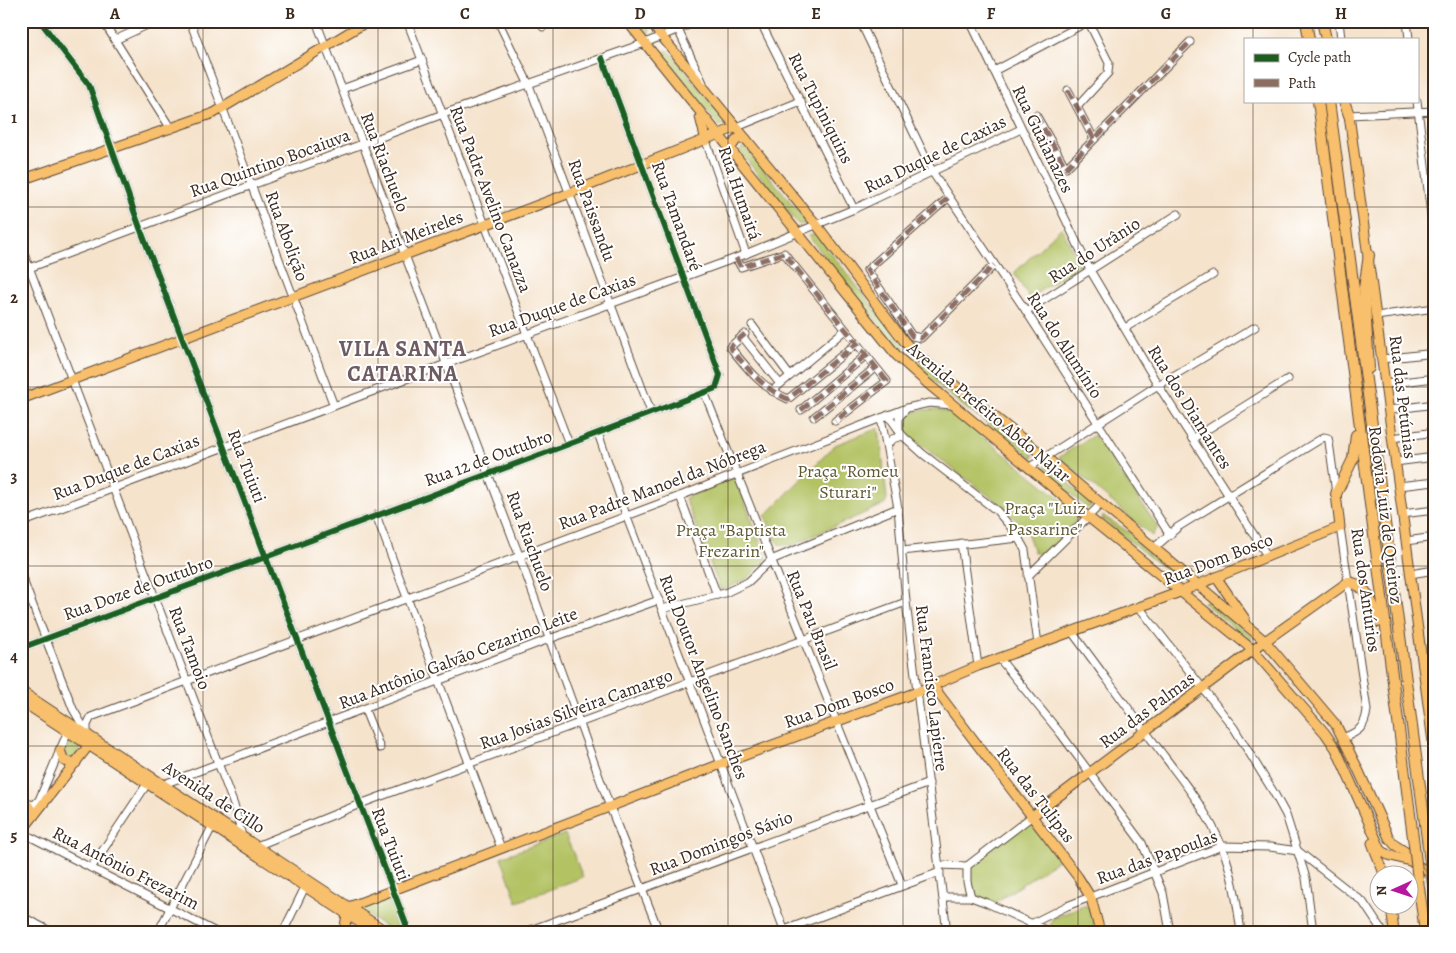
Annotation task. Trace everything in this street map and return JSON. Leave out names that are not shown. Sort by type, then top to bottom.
[{"type":"highway","points":[[1307,21],[1309,38]]},
{"type":"highway","points":[[1321,21],[1321,38]]},
{"type":"highway","points":[[1321,21],[1326,38]]},
{"type":"highway","name":"Rodovia Luiz de Queiroz","points":[[1318,102],[1392,695],[1425,932]]},
{"type":"highway","name":"Rodovia Luiz de Queiroz","points":[[1329,102],[1435,898]]},
{"type":"highway","points":[[1346,102],[1349,115]]},
{"type":"highway","points":[[1368,255],[1364,288],[1370,348],[1369,409]]},
{"type":"highway","points":[[1336,494],[1353,459],[1356,402]]},
{"type":"highway","points":[[1348,582],[1356,583],[1362,587],[1376,613],[1392,695]]},
{"type":"main road","points":[[21,180],[112,150],[222,108],[368,21]]},
{"type":"main road","name":"Avenida Prefeito Abdo Najar","points":[[627,21],[896,356],[952,405],[1253,650],[1326,733],[1349,778],[1377,842],[1385,854],[1410,861],[1435,876]]},
{"type":"main road","name":"Avenida Prefeito Abdo Najar","points":[[649,21],[816,224],[904,341],[918,356],[1045,457],[1262,639],[1336,725],[1385,832],[1394,845],[1435,870]]},
{"type":"main road","points":[[695,108],[706,141]]},
{"type":"main road","name":"Rua das Petúnias","points":[[1349,115],[1410,574],[1433,726],[1435,757]]},
{"type":"main road","name":"Rua Ari Meireles","points":[[21,399],[642,166],[737,127]]},
{"type":"main road","points":[[732,151],[732,146],[737,139],[746,139]]},
{"type":"main road","name":"Rua dos Antúrios","points":[[1336,494],[1340,527]]},
{"type":"main road","name":"Rua Dom Bosco","points":[[347,910],[392,889],[917,692],[999,658],[1180,592],[1340,527]]},
{"type":"main road","points":[[1159,600],[1165,588],[1162,576]]},
{"type":"main road","points":[[1216,577],[1228,597],[1262,639]]},
{"type":"main road","name":"Rua das Palmas","points":[[1031,817],[1253,650],[1262,639],[1348,582]]},
{"type":"main road","name":"Rua das Tulipas","points":[[932,685],[1078,877],[1091,898],[1100,932]]},
{"type":"main road","name":"Avenida de Cillo","points":[[21,691],[87,733],[212,826],[248,845],[347,910],[374,932]]},
{"type":"main road","name":"Avenida de Cillo","points":[[21,701],[147,784],[162,788],[221,822],[248,845],[305,887],[387,932]]},
{"type":"main road","points":[[21,832],[88,745]]},
{"type":"main road","points":[[60,750],[64,761],[76,763]]},
{"type":"main road","points":[[1349,778],[1353,796],[1381,866]]},
{"type":"main road","points":[[24,803],[34,815]]},
{"type":"main road","points":[[1376,854],[1377,842],[1384,838],[1394,845]]},
{"type":"main road","points":[[344,931],[347,910]]},
{"type":"main road","points":[[1392,916],[1394,932]]},
{"type":"street","name":"Rua Tuiuti","points":[[40,21],[89,85],[140,228],[406,924],[406,932]]},
{"type":"street","points":[[102,21],[116,40],[170,129]]},
{"type":"street","points":[[116,40],[156,21]]},
{"type":"street","name":"Rua Abolição","points":[[190,21],[334,406]]},
{"type":"street","name":"Rua Riachuelo","points":[[316,21],[519,555],[610,807],[659,932]]},
{"type":"street","name":"Rua Padre Avelino Canazza","points":[[407,21],[569,444]]},
{"type":"street","name":"Rua Paissandu","points":[[498,21],[529,85],[650,412]]},
{"type":"street","points":[[674,21],[708,94]]},
{"type":"street","name":"Rua Quintino Bocaiuva","points":[[25,269],[140,228],[443,114],[645,43],[698,21]]},
{"type":"street","name":"Rua Tupiniquins","points":[[760,21],[854,209]]},
{"type":"street","name":"Rua do Alumínio","points":[[860,21],[933,173],[948,198],[1026,311],[1170,535]]},
{"type":"street","name":"Rua Guaianazes","points":[[970,21],[1020,129],[1090,270]]},
{"type":"street","points":[[994,71],[1088,21],[1109,63],[1108,72],[1077,107]]},
{"type":"street","points":[[1339,21],[1341,38]]},
{"type":"street","points":[[1407,21],[1410,38]]},
{"type":"street","points":[[1036,115],[1066,168],[1190,42]]},
{"type":"street","name":"Rua Tamandaré","points":[[602,58],[720,375],[719,384]]},
{"type":"street","points":[[342,89],[422,60]]},
{"type":"street","points":[[1068,90],[1094,139]]},
{"type":"street","name":"Rua Ari Meireles","points":[[737,127],[801,101]]},
{"type":"street","points":[[1417,102],[1435,247]]},
{"type":"street","points":[[1349,115],[1435,111]]},
{"type":"street","name":"Rua Duque de Caxias","points":[[21,523],[112,487],[736,258],[854,209],[933,173],[1020,129]]},
{"type":"street","name":"Rua Humaitá","points":[[706,141],[746,254]]},
{"type":"street","points":[[948,198],[867,270],[912,336],[920,338],[994,265]]},
{"type":"street","name":"Rua do Urânio","points":[[1026,311],[1178,214]]},
{"type":"street","name":"Rua Tamoio","points":[[21,246],[25,269],[72,380],[248,845]]},
{"type":"street","points":[[736,258],[741,267],[784,253],[887,381],[835,422]]},
{"type":"street","name":"Rua dos Diamantes","points":[[1090,270],[1158,385],[1268,557]]},
{"type":"street","points":[[1124,328],[1212,274]]},
{"type":"street","points":[[1376,316],[1435,308]]},
{"type":"street","points":[[752,325],[790,376]]},
{"type":"street","points":[[1030,467],[1158,385],[1255,327]]},
{"type":"street","points":[[772,391],[845,330]]},
{"type":"street","points":[[780,384],[744,335],[730,347],[752,374],[772,391],[788,400],[856,344]]},
{"type":"street","points":[[1382,359],[1435,353]]},
{"type":"street","points":[[801,410],[865,356]]},
{"type":"street","points":[[814,417],[875,368]]},
{"type":"street","points":[[1385,384],[1435,378]]},
{"type":"street","points":[[1192,439],[1288,380]]},
{"type":"street","name":"Rua 12 de Outubro","points":[[266,557],[650,412],[705,394],[719,384]]},
{"type":"street","name":"Rua Pau Brasil","points":[[705,394],[838,721],[902,885]]},
{"type":"street","name":"Rua Padre Manoel da Nóbrega","points":[[87,733],[88,722],[91,717],[186,680],[680,496],[907,408],[929,403],[952,405]]},
{"type":"street","points":[[1388,410],[1435,404]]},
{"type":"street","points":[[901,433],[900,418],[907,408]]},
{"type":"street","points":[[885,417],[923,454],[997,511],[1018,538],[1025,550],[1038,644]]},
{"type":"street","name":"Rua Francisco Lapierre","points":[[885,417],[887,446],[898,508],[906,602],[947,932]]},
{"type":"street","points":[[1392,438],[1435,432]]},
{"type":"street","name":"Rua Doutor Angelino Sanches","points":[[598,433],[626,515],[753,846],[783,931]]},
{"type":"street","points":[[887,446],[892,439],[901,433]]},
{"type":"street","name":"Rua dos Antúrios","points":[[1228,497],[1324,437],[1328,438],[1329,442],[1336,494]]},
{"type":"street","points":[[1395,462],[1435,457]]},
{"type":"street","points":[[1398,486],[1435,482]]},
{"type":"street","points":[[680,496],[718,595]]},
{"type":"street","points":[[1154,548],[1170,535],[1228,497]]},
{"type":"street","points":[[1028,576],[1101,504]]},
{"type":"street","points":[[662,609],[718,595],[748,582],[771,560],[898,508]]},
{"type":"street","points":[[1402,514],[1435,510]]},
{"type":"street","points":[[376,515],[501,848]]},
{"type":"street","name":"Rua dos Antúrios","points":[[1340,527],[1367,710],[1366,722],[1361,730],[1343,738]]},
{"type":"street","points":[[1406,542],[1435,537]]},
{"type":"street","points":[[902,551],[1018,538]]},
{"type":"street","points":[[961,543],[978,666]]},
{"type":"street","name":"Rua Doze de Outubro","points":[[21,648],[266,557]]},
{"type":"street","points":[[1410,574],[1435,570]]},
{"type":"street","points":[[21,575],[73,709],[87,733],[88,745]]},
{"type":"street","name":"Rua Antônio Galvão Cezarino Leite","points":[[162,788],[218,764],[549,639],[659,600]]},
{"type":"street","name":"Rua Josias Silveira Camargo","points":[[248,845],[805,641],[906,602]]},
{"type":"street","points":[[1139,607],[1201,689],[1234,728],[1264,774],[1286,815],[1306,878],[1313,932]]},
{"type":"street","points":[[1072,632],[1191,788],[1222,846],[1232,875],[1241,932]]},
{"type":"street","points":[[999,658],[1091,773],[1142,843],[1163,893],[1170,932]]},
{"type":"street","points":[[365,710],[380,748]]},
{"type":"street","points":[[24,803],[34,805],[39,800],[68,731]]},
{"type":"street","name":"Rua Domingos Sávio","points":[[530,931],[753,846],[929,783]]},
{"type":"street","points":[[91,868],[147,784]]},
{"type":"street","points":[[221,822],[230,822],[234,819],[234,805]]},
{"type":"street","name":"Rua das Palmas","points":[[967,866],[1031,817]]},
{"type":"street","points":[[158,932],[212,826]]},
{"type":"street","name":"Rua Antônio Frezarim","points":[[21,832],[216,932]]},
{"type":"street","name":"Rua das Papoulas","points":[[1033,923],[1155,871],[1222,846],[1270,847],[1298,851],[1363,902],[1383,932]]},
{"type":"street","points":[[783,931],[939,869],[967,866],[966,874],[970,897]]},
{"type":"street","points":[[283,932],[305,887]]},
{"type":"street","points":[[943,897],[970,897],[1003,908],[1050,932]]},
{"type":"street","points":[[21,916],[52,932]]},
{"type":"street","points":[[30,932],[34,923]]},
{"type":"green space","points":[[633,21],[645,21],[650,28],[649,33],[643,34]]},
{"type":"green space","points":[[667,50],[728,123],[719,126],[664,56],[663,53]]},
{"type":"green space","points":[[742,147],[746,148],[805,219],[803,225],[798,224],[740,152]]},
{"type":"green space","points":[[1062,227],[1079,266],[1029,298],[1014,273]]},
{"type":"green space","points":[[816,234],[909,352],[1033,453],[1033,458],[959,403],[906,358],[808,236]]},
{"type":"green space","name":"Praça \"Luiz Passarine\"","points":[[938,409],[956,415],[1074,510],[1075,522],[1048,550],[1039,554],[1034,552],[1028,535],[1007,509],[906,434],[903,421],[908,414],[921,410]]},
{"type":"green space","name":"Praça \"Romeu Sturari\"","points":[[879,428],[887,498],[885,504],[790,546],[778,544],[765,516],[835,445]]},
{"type":"green space","points":[[1094,435],[1158,527],[1152,536],[1059,457]]},
{"type":"green space","points":[[1047,466],[1090,501],[1092,506],[1087,508],[1046,473],[1043,469]]},
{"type":"green space","name":"Praça \"Baptista Frezarin\"","points":[[735,477],[767,559],[747,579],[721,591],[685,498]]},
{"type":"green space","points":[[1103,516],[1132,534],[1177,571],[1172,575],[1102,519]]},
{"type":"green space","points":[[1208,600],[1252,636],[1251,642],[1203,602]]},
{"type":"green space","points":[[70,739],[82,746],[74,759],[68,759],[64,753]]},
{"type":"green space","points":[[1031,817],[1061,858],[993,904],[979,897],[972,890],[967,866]]},
{"type":"green space","points":[[565,834],[583,877],[517,902],[501,857]]},
{"type":"green space","points":[[379,898],[384,899],[393,906],[401,921],[401,932],[394,932],[355,908]]},
{"type":"green space","points":[[1081,906],[1090,908],[1096,932],[1052,930],[1050,927],[1052,919]]},
{"type":"marked path","points":[[543,27],[545,21]]},
{"type":"marked path","points":[[1036,115],[1066,168],[1190,42]]},
{"type":"marked path","points":[[1068,90],[1094,139]]},
{"type":"marked path","points":[[948,198],[867,270],[912,336],[921,338],[994,265]]},
{"type":"marked path","points":[[736,258],[741,267],[784,253],[887,381],[835,421]]},
{"type":"marked path","points":[[745,334],[730,347],[749,370],[763,383],[788,399],[856,344]]},
{"type":"marked path","points":[[801,410],[865,356]]},
{"type":"marked path","points":[[814,417],[875,368]]},
{"type":"cycle path","points":[[40,21],[89,85],[140,228],[406,924],[406,932]]},
{"type":"cycle path","points":[[21,648],[716,388],[720,375],[602,58]]},
{"type":"district","name":"VILA SANTA CATARINA","points":[[403,362]]}]
